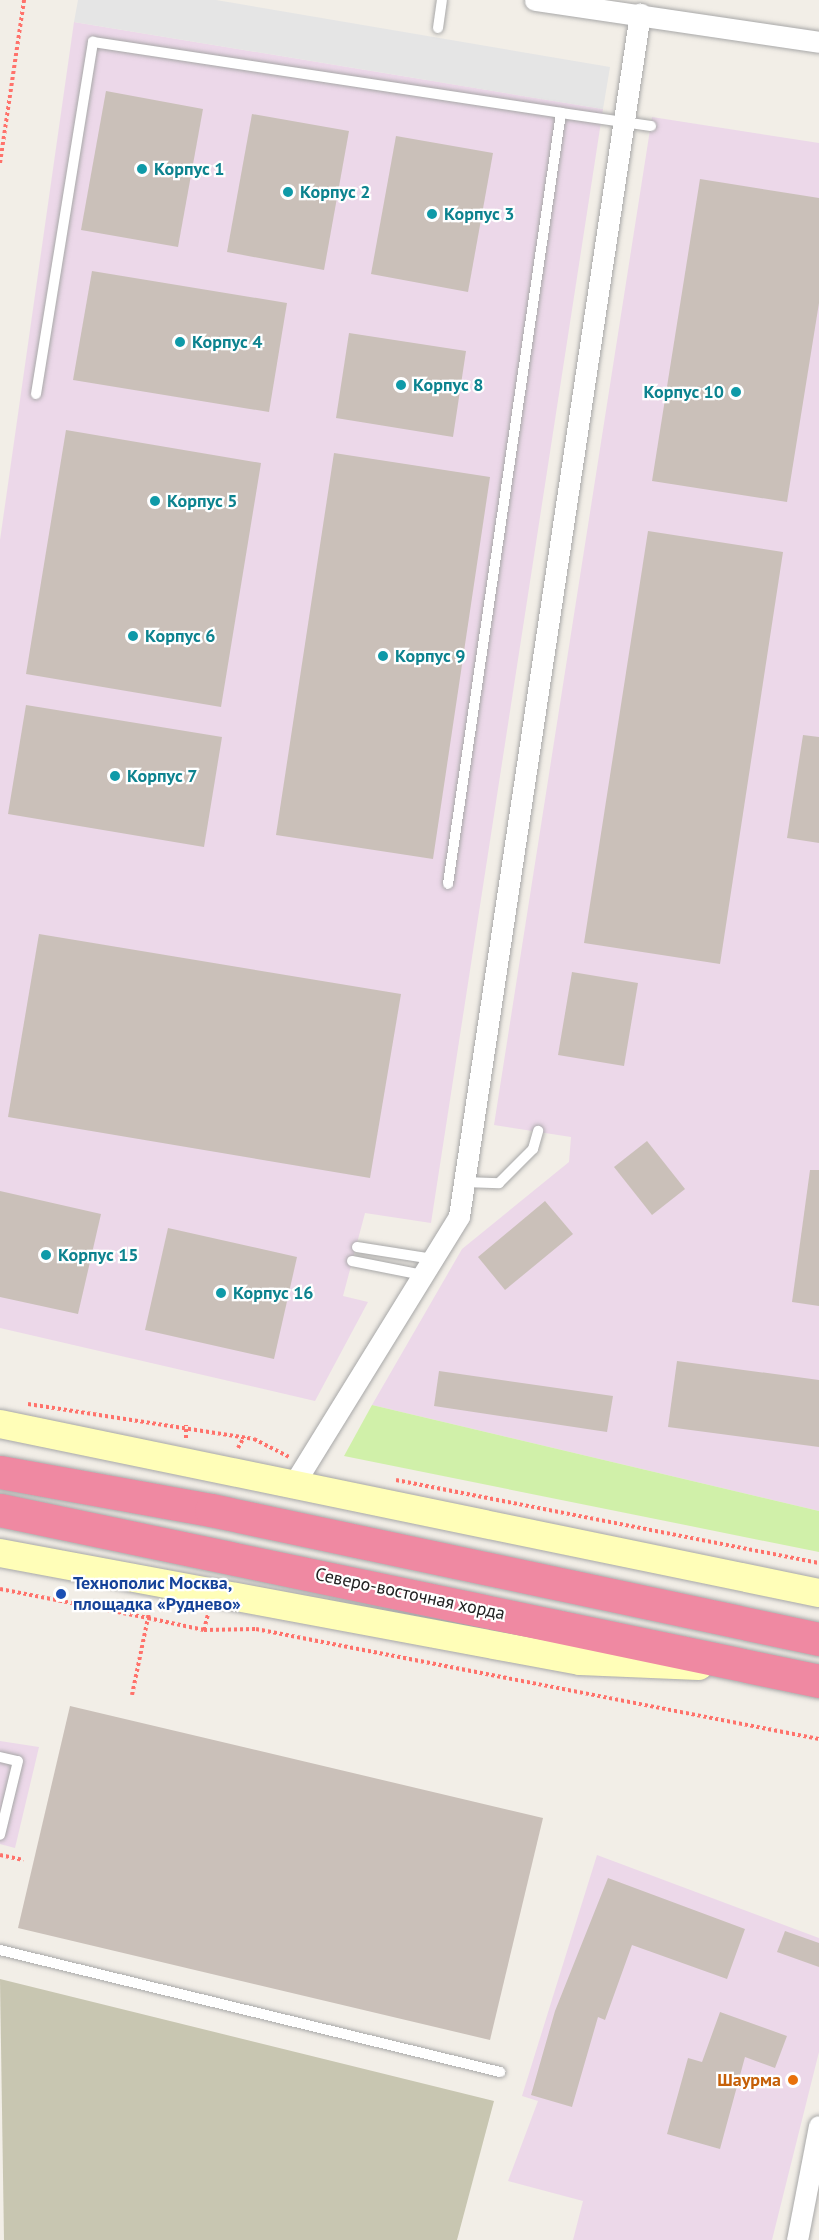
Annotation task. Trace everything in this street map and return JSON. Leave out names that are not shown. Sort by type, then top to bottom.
[{"type":"highway","points":[[0,1472],[211,1510],[819,1639]]},
{"type":"highway","name":"Северо-восточная хорда","points":[[0,1510],[198,1547],[819,1681]]},
{"type":"street","points":[[535,0],[819,42]]},
{"type":"street","points":[[294,1470],[459,1216],[640,14]]},
{"type":"street","points":[[9,1413],[294,1470],[768,1583],[819,1593]]},
{"type":"street","points":[[0,1553],[580,1661],[756,1668]]},
{"type":"street","points":[[768,1583],[819,1599]]},
{"type":"street","points":[[797,2240],[819,2126]]},
{"type":"lane","points":[[438,28],[442,0]]},
{"type":"lane","points":[[36,394],[93,42],[651,126]]},
{"type":"lane","points":[[448,884],[561,113]]},
{"type":"lane","points":[[464,1182],[499,1183],[533,1149],[538,1131]]},
{"type":"lane","points":[[357,1246],[428,1267]]},
{"type":"lane","points":[[352,1261],[428,1267]]},
{"type":"lane","points":[[0,1757],[18,1761],[0,1835]]},
{"type":"lane","points":[[0,1950],[500,2072]]},
{"type":"path","points":[[0,163],[24,0]]},
{"type":"path","points":[[9,1413],[186,1425],[244,1437],[294,1470]]},
{"type":"path","points":[[184,1438],[186,1425]]},
{"type":"path","points":[[229,1446],[242,1449],[244,1437]]},
{"type":"path","points":[[384,1478],[819,1563]]},
{"type":"path","points":[[0,1589],[204,1630],[256,1629],[819,1739]]},
{"type":"path","points":[[132,1695],[150,1601]]},
{"type":"path","points":[[0,1855],[23,1860]]},
{"type":"shaded area","points":[[78,0],[216,0],[610,67],[603,109],[74,22]]},
{"type":"shaded area","points":[[74,22],[603,109],[431,1223],[365,1213],[343,1296],[368,1302],[315,1401],[0,1328],[0,540]]},
{"type":"shaded area","points":[[652,117],[819,143],[819,1511],[372,1405],[462,1249],[569,1162],[571,1137],[494,1125]]},
{"type":"shaded area","points":[[0,1741],[39,1747],[15,1848],[0,1844]]},
{"type":"shaded area","points":[[597,1855],[819,1938],[819,2052],[772,2240],[573,2240],[583,2201],[508,2181],[538,2101],[522,2096]]},
{"type":"shaded area","points":[[0,1979],[494,2101],[457,2240],[4,2240]]},
{"type":"green space","points":[[372,1405],[819,1511],[819,1552],[344,1456]]},
{"type":"building","name":"Корпус 1","points":[[106,91],[203,109],[178,247],[81,230]]},
{"type":"building","name":"Корпус 2","points":[[252,114],[349,131],[324,270],[227,252]]},
{"type":"building","name":"Корпус 3","points":[[396,136],[493,153],[468,292],[371,274]]},
{"type":"building","name":"Корпус 10","points":[[700,179],[819,198],[819,303],[787,502],[652,481]]},
{"type":"building","name":"Корпус 4","points":[[92,271],[287,303],[269,412],[73,380]]},
{"type":"building","name":"Корпус 8","points":[[349,333],[466,351],[453,437],[336,418]]},
{"type":"building","points":[[66,430],[261,463],[221,707],[26,674]]},
{"type":"building","name":"Корпус 9","points":[[334,453],[490,477],[433,859],[276,835]]},
{"type":"building","points":[[648,531],[783,552],[720,964],[584,943]]},
{"type":"building","name":"Корпус 7","points":[[26,705],[222,737],[204,847],[8,814]]},
{"type":"building","points":[[803,735],[819,737],[819,843],[787,838]]},
{"type":"building","points":[[39,934],[401,994],[370,1178],[8,1117]]},
{"type":"building","points":[[572,972],[638,983],[624,1066],[558,1055]]},
{"type":"building","points":[[647,1141],[685,1189],[652,1215],[614,1167]]},
{"type":"building","points":[[810,1170],[819,1170],[819,1306],[792,1302]]},
{"type":"building","name":"Корпус 15","points":[[0,1191],[101,1214],[78,1314],[0,1297]]},
{"type":"building","points":[[545,1201],[573,1234],[505,1290],[478,1257]]},
{"type":"building","name":"Корпус 16","points":[[168,1228],[297,1257],[274,1359],[145,1330]]},
{"type":"building","points":[[677,1361],[819,1380],[819,1447],[668,1427]]},
{"type":"building","points":[[439,1371],[613,1396],[607,1432],[434,1406]]},
{"type":"building","points":[[70,1706],[543,1818],[490,2040],[18,1928]]},
{"type":"building","points":[[608,1878],[745,1929],[727,1979],[632,1945],[605,2020],[598,2017],[572,2107],[531,2095],[555,2011]]},
{"type":"building","points":[[785,1931],[819,1943],[819,1967],[777,1952]]},
{"type":"building","points":[[720,2012],[787,2036],[775,2068],[745,2057],[720,2149],[667,2134],[688,2058],[702,2062]]},
{"type":"place","name":"Корпус 1","points":[[142,169]]},
{"type":"place","name":"Корпус 2","points":[[288,192]]},
{"type":"place","name":"Корпус 3","points":[[432,214]]},
{"type":"place","name":"Корпус 4","points":[[180,342]]},
{"type":"place","name":"Корпус 8","points":[[401,385]]},
{"type":"place","name":"Корпус 10","points":[[736,392]]},
{"type":"place","name":"Корпус 5","points":[[155,501]]},
{"type":"place","name":"Корпус 6","points":[[133,636]]},
{"type":"place","name":"Корпус 9","points":[[383,656]]},
{"type":"place","name":"Корпус 7","points":[[115,776]]},
{"type":"place","name":"Корпус 15","points":[[46,1255]]},
{"type":"place","name":"Корпус 16","points":[[221,1293]]},
{"type":"place","name":"Технополис Москва, площадка «Руднево»","points":[[61,1594]]},
{"type":"place","name":"Шаурма","points":[[793,2080]]}]
